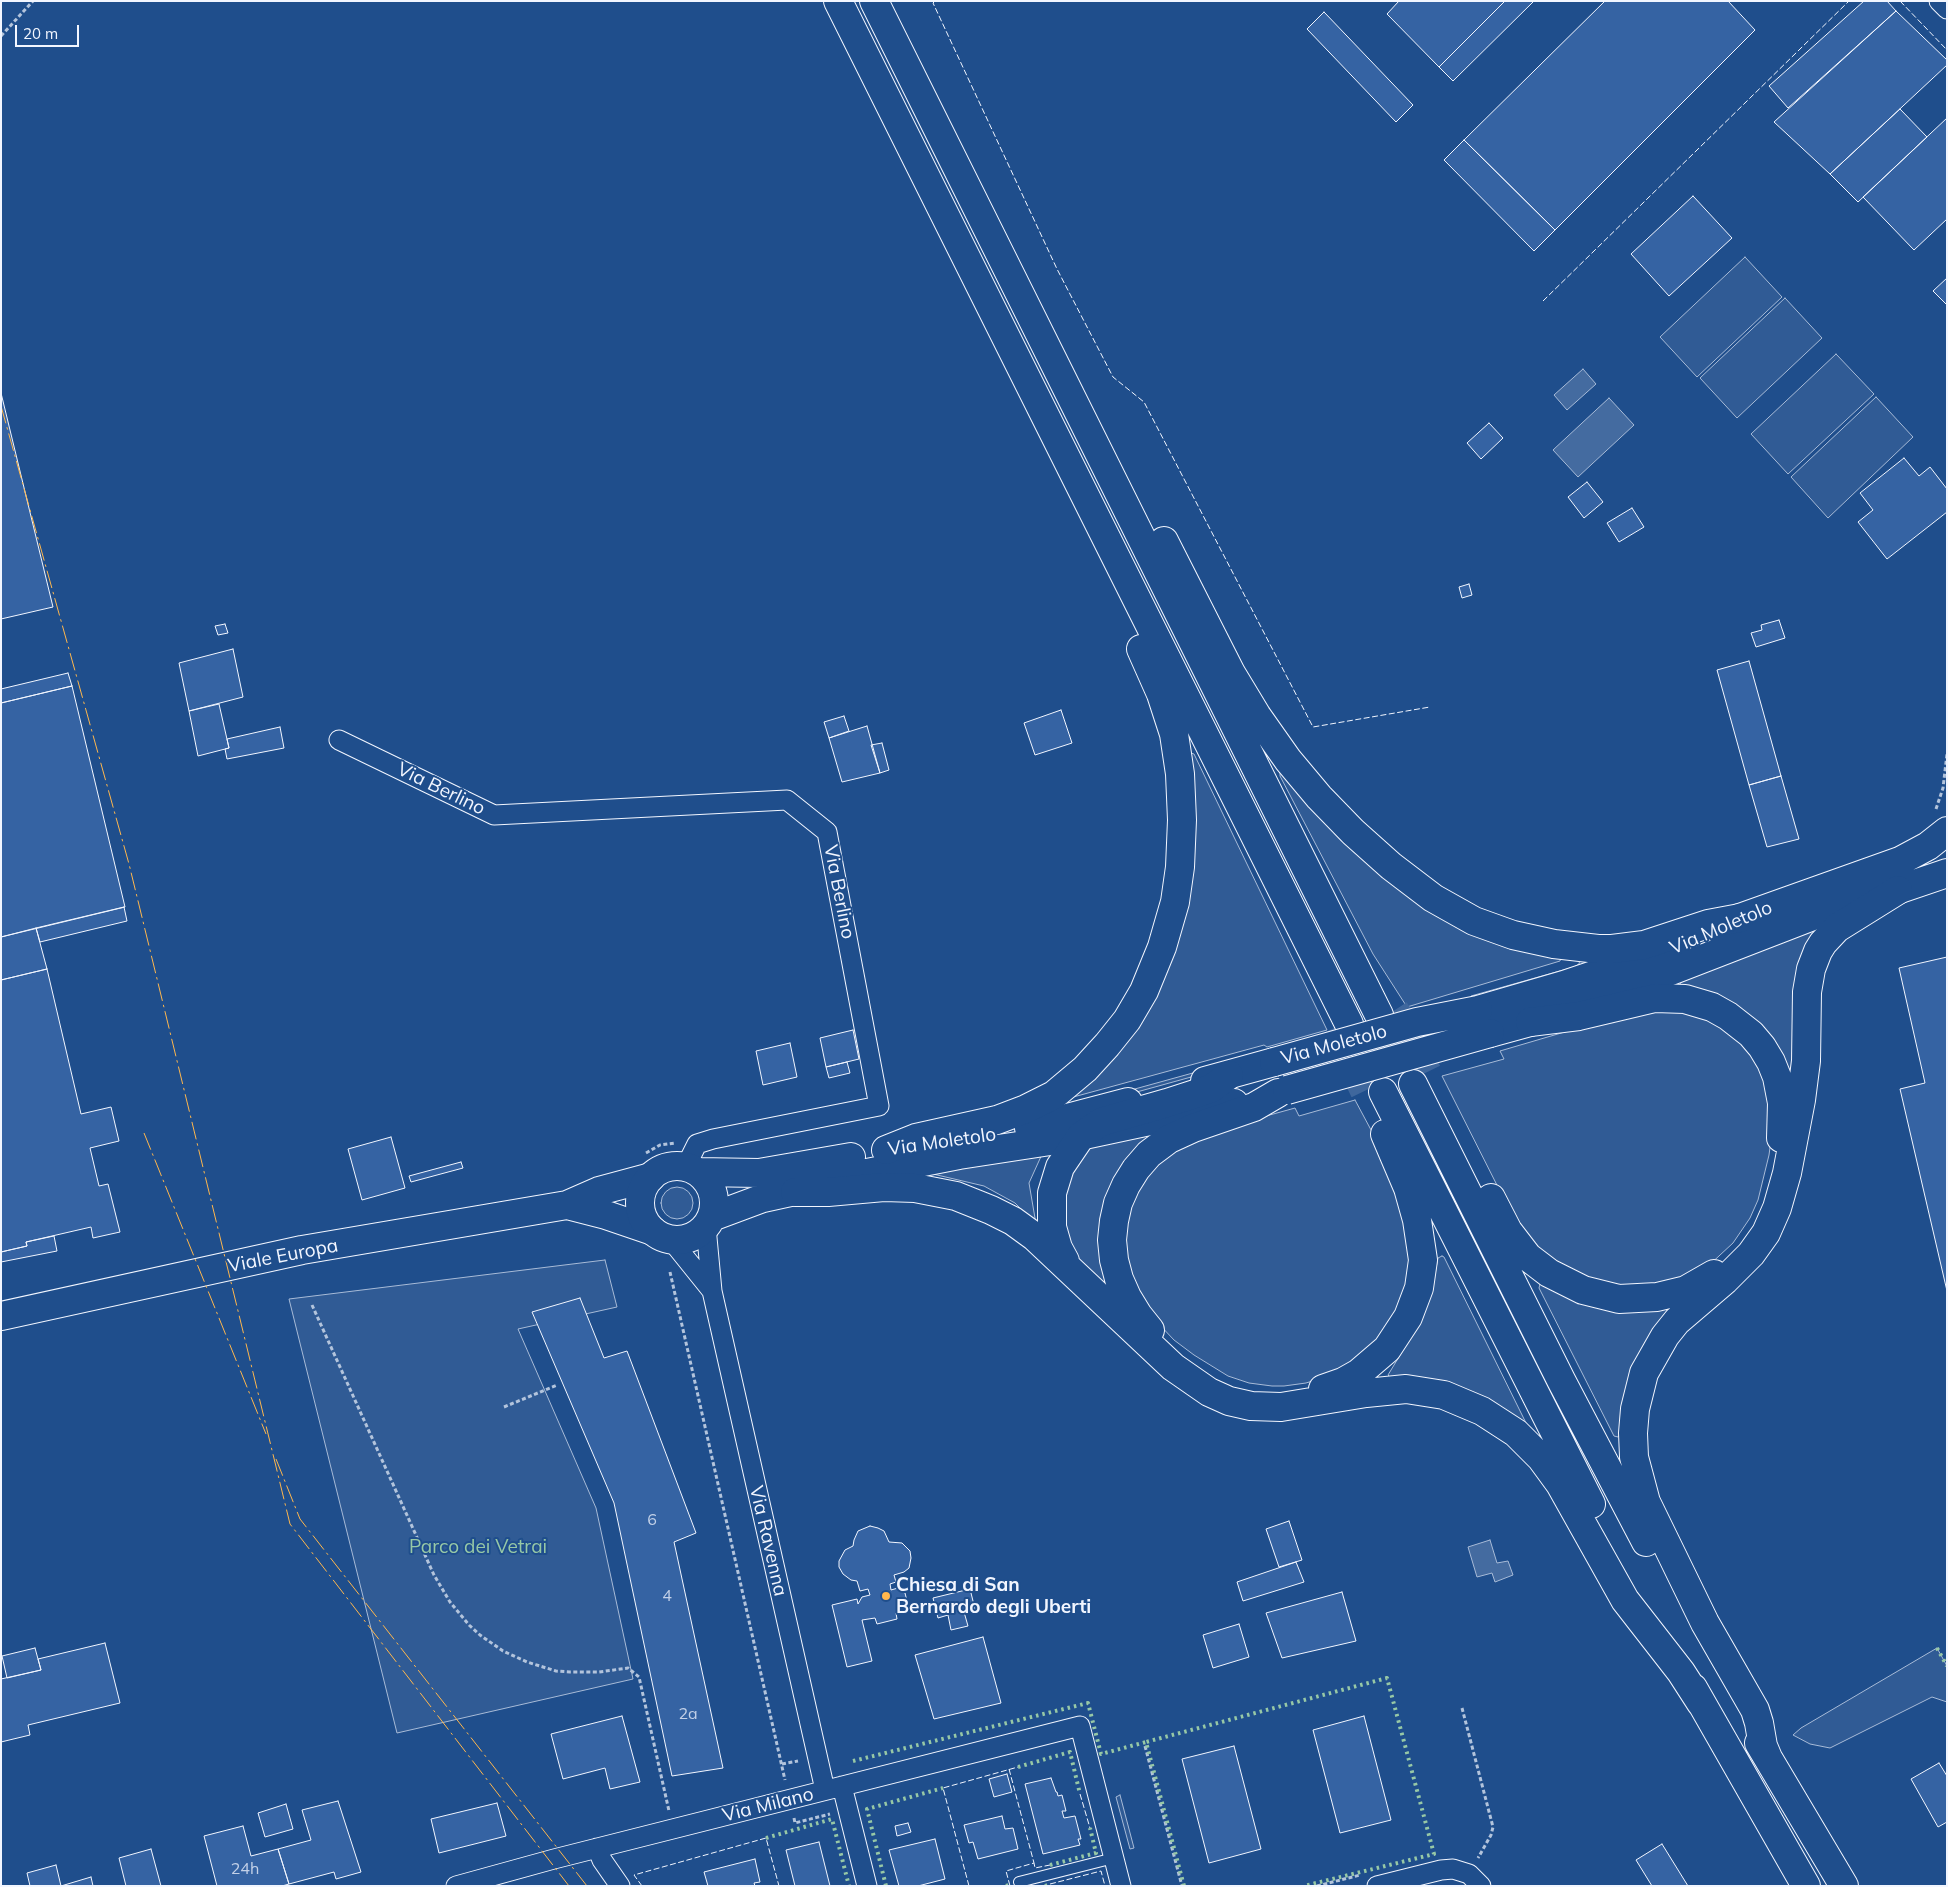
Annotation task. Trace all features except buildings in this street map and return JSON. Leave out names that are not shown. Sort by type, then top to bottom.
[{"type":"main road","points":[[838,1],[1304,935],[1314,960],[1322,998],[1341,1026]]},
{"type":"main road","points":[[874,1],[1348,953],[1387,1013]]},
{"type":"main road","points":[[1046,347],[1060,370],[1102,420],[1219,650],[1268,731],[1288,760],[1319,797],[1353,832],[1391,866],[1433,898],[1474,920],[1513,935],[1554,944],[1598,949],[1628,948],[1658,941],[1708,924],[1740,918]]},
{"type":"main road","points":[[886,1150],[916,1138],[998,1120],[1054,1095],[1096,1058],[1127,1020],[1150,977],[1171,917],[1180,867],[1182,836],[1182,790],[1177,747],[1156,680],[1099,564],[1084,500],[1075,476]]},
{"type":"main road","name":"Via Moletolo","points":[[566,1205],[606,1215],[662,1236],[684,1240],[696,1236],[709,1222],[763,1198],[795,1192],[821,1182],[959,1154],[1082,1136],[1166,1119],[1282,1091],[1484,1021],[1564,985],[1708,936],[1740,918],[1900,861],[1928,846],[1947,831]]},
{"type":"main road","name":"Via Moletolo","points":[[566,1205],[599,1191],[651,1177],[661,1169],[673,1166],[759,1174],[886,1150],[918,1150],[1025,1129],[1229,1075],[1417,1022],[1530,1022],[1632,986],[1862,897],[1898,890],[1947,873]]},
{"type":"main road","points":[[1768,1758],[1763,1746],[1755,1710],[1705,1623],[1646,1502],[1634,1457],[1635,1409],[1644,1373],[1665,1336],[1678,1321],[1725,1280],[1751,1254],[1766,1233],[1778,1208],[1801,1100],[1806,1061],[1807,992],[1811,969],[1818,951],[1837,928],[1898,890]]},
{"type":"main road","points":[[1530,1022],[1579,1016],[1655,998],[1675,998],[1703,1004],[1728,1016],[1750,1034],[1767,1054],[1774,1070],[1779,1086],[1782,1119],[1780,1146],[1771,1187],[1762,1214],[1747,1241],[1728,1262],[1703,1282],[1686,1290],[1641,1299],[1619,1299],[1583,1290],[1557,1278],[1523,1251],[1504,1225],[1422,1082],[1629,1511],[1699,1639],[1844,1886]]},
{"type":"main road","points":[[1078,1278],[1066,1264],[1058,1248],[1052,1227],[1052,1193],[1064,1160],[1082,1136],[1101,1122],[1212,1088],[1229,1075]]},
{"type":"main road","points":[[1282,1091],[1254,1107],[1184,1131],[1155,1149],[1136,1169],[1126,1185],[1115,1212],[1113,1230],[1114,1255],[1119,1279],[1133,1307],[1144,1323],[1171,1350],[1208,1377],[1233,1389],[1265,1396],[1318,1390],[1334,1385],[1360,1373],[1381,1356],[1405,1322],[1416,1298],[1421,1279],[1422,1260],[1417,1220],[1375,1095],[1577,1476],[1701,1703],[1797,1874],[1806,1886]]},
{"type":"main road","points":[[692,1169],[708,1181],[714,1193],[715,1208],[709,1222]]},
{"type":"main road","points":[[651,1177],[643,1187],[640,1199],[644,1221],[662,1236]]},
{"type":"main road","points":[[795,1192],[828,1192],[899,1187],[930,1190],[956,1196],[991,1210],[1013,1222],[1040,1242],[1173,1367],[1209,1392],[1229,1401],[1251,1406],[1281,1408],[1366,1393],[1406,1389],[1425,1391],[1458,1400],[1482,1411],[1530,1445],[1551,1471],[1625,1600],[1681,1672],[1701,1703]]},
{"type":"main road","name":"Viale Europa","points":[[1,1316],[302,1250],[566,1205]]},
{"type":"street","points":[[1939,1],[1947,9]]},
{"type":"street","name":"Via Berlino","points":[[339,740],[494,815],[787,800],[827,832],[879,1106],[713,1139],[697,1144],[692,1169]]},
{"type":"street","name":"Via Ravenna","points":[[709,1222],[712,1291],[834,1788],[867,1886]]},
{"type":"street","points":[[662,1236],[712,1291]]},
{"type":"street","name":"Via Milano","points":[[456,1886],[597,1848],[1080,1726],[1114,1858]]},
{"type":"street","points":[[597,1848],[602,1860],[620,1886]]},
{"type":"street","points":[[1114,1858],[1120,1886]]},
{"type":"street","points":[[1377,1886],[1441,1870],[1454,1869],[1469,1874],[1481,1886]]},
{"type":"lane","points":[[1019,1882],[1114,1858]]},
{"type":"path","points":[[1,36],[32,1]]},
{"type":"path","points":[[670,1271],[795,1823],[835,1812]]},
{"type":"path","points":[[312,1305],[434,1575],[450,1602],[469,1624],[503,1651],[540,1666],[585,1673],[628,1668],[639,1677],[673,1829]]},
{"type":"path","points":[[504,1406],[557,1385]]},
{"type":"path","points":[[1462,1708],[1493,1826],[1491,1835],[1477,1861]]},
{"type":"path","points":[[1144,1746],[1182,1886]]},
{"type":"green space","points":[[1745,257],[1782,297],[1697,377],[1660,337]]},
{"type":"green space","points":[[1785,298],[1822,338],[1737,418],[1700,378]]},
{"type":"green space","points":[[1836,354],[1874,394],[1788,474],[1751,434]]},
{"type":"green space","points":[[1876,397],[1913,437],[1828,518],[1791,477]]},
{"type":"green space","points":[[1191,753],[1194,754],[1327,1030],[1267,1047],[1264,1045],[1066,1099],[1143,1013]]},
{"type":"green space","points":[[1280,772],[1327,821],[1561,958],[1560,961],[1407,1007],[1373,954],[1280,776]]},
{"type":"green space","points":[[1819,926],[1792,1077],[1680,984],[1682,981]]},
{"type":"green space","points":[[1580,959],[1596,962],[1473,1000],[1471,996],[1574,967],[1579,964]]},
{"type":"green space","points":[[1663,1007],[1710,1017],[1749,1046],[1770,1093],[1771,1140],[1769,1155],[1758,1200],[1750,1218],[1733,1243],[1706,1268],[1662,1285],[1603,1285],[1539,1253],[1511,1213],[1442,1076],[1504,1059],[1500,1051],[1636,1011]]},
{"type":"green space","points":[[1269,1052],[1271,1055],[1046,1117],[1055,1111]]},
{"type":"green space","points":[[1355,1100],[1378,1143],[1412,1239],[1407,1295],[1375,1349],[1325,1377],[1306,1383],[1272,1386],[1249,1383],[1228,1376],[1174,1340],[1157,1322],[1141,1300],[1124,1250],[1129,1201],[1151,1166],[1201,1134],[1295,1108],[1299,1116]]},
{"type":"green space","points":[[1155,1134],[1145,1142],[1109,1288],[1081,1264],[1065,1237],[1065,1185],[1088,1145]]},
{"type":"green space","points":[[1043,1152],[1029,1183],[1036,1224],[1015,1203],[984,1186],[920,1171]]},
{"type":"green space","points":[[677,1187],[689,1191],[693,1203],[689,1215],[677,1219],[665,1215],[661,1203],[665,1191]]},
{"type":"green space","points":[[1442,1256],[1526,1423],[1388,1375],[1414,1332],[1432,1289],[1438,1258]]},
{"type":"green space","name":"Parco dei Vetrai","points":[[605,1260],[617,1307],[518,1329],[596,1508],[633,1679],[397,1733],[289,1299]]},
{"type":"green space","points":[[1540,1284],[1674,1306],[1647,1339],[1637,1360],[1618,1437],[1614,1436],[1539,1288]]},
{"type":"green space","points":[[1937,1648],[1947,1666],[1947,1702],[1932,1697],[1830,1748],[1810,1744],[1793,1735],[1801,1728]]},
{"type":"green space","points":[[1120,1795],[1134,1848],[1130,1849],[1116,1797]]},
{"type":"shaded area","points":[[1583,369],[1596,384],[1567,410],[1554,395]]},
{"type":"shaded area","points":[[1609,398],[1634,425],[1578,477],[1553,450]]},
{"type":"shaded area","points":[[1490,1540],[1497,1563],[1508,1561],[1513,1575],[1495,1582],[1492,1573],[1477,1577],[1468,1547]]},
{"type":"tunnel","points":[[1395,1010],[1403,1022],[1431,1079]]},
{"type":"tunnel","points":[[1334,1028],[1367,1097]]},
{"type":"hedge","points":[[1937,1648],[1947,1666]]},
{"type":"hedge","points":[[1184,1886],[1146,1742],[1387,1678],[1434,1854],[1304,1886]]},
{"type":"hedge","points":[[853,1761],[1088,1703],[1101,1754],[1146,1742]]},
{"type":"hedge","points":[[1018,1767],[1070,1752],[1080,1794]]},
{"type":"hedge","points":[[886,1886],[867,1809],[943,1788]]},
{"type":"hedge","points":[[766,1838],[832,1819],[849,1886]]},
{"type":"hedge","points":[[1050,1865],[1096,1853],[1090,1828]]},
{"type":"hedge","points":[[1045,1886],[1050,1884]]},
{"type":"fence","points":[[935,1],[933,3],[1057,269],[1113,377],[1144,402],[1313,727],[1430,707]]},
{"type":"fence","points":[[1543,301],[1849,1]]},
{"type":"fence","points":[[1900,1],[1947,50]]},
{"type":"fence","points":[[969,1886],[943,1788],[1018,1767]]},
{"type":"fence","points":[[1009,1769],[1034,1863]]},
{"type":"fence","points":[[1080,1794],[1090,1828]]},
{"type":"fence","points":[[642,1886],[634,1875],[766,1838],[779,1886]]},
{"type":"fence","points":[[1010,1886],[1006,1871],[1034,1863],[1035,1868],[1050,1865]]},
{"type":"fence","points":[[1050,1884],[1101,1871],[1105,1886]]},
{"type":"power","points":[[1,406],[129,864],[290,1524],[569,1886]]},
{"type":"power","points":[[144,1133],[266,1434]]},
{"type":"power","points":[[276,1459],[300,1519],[587,1886]]},
{"type":"place","name":"Chiesa di San Bernardo degli Uberti","points":[[886,1596]]}]
